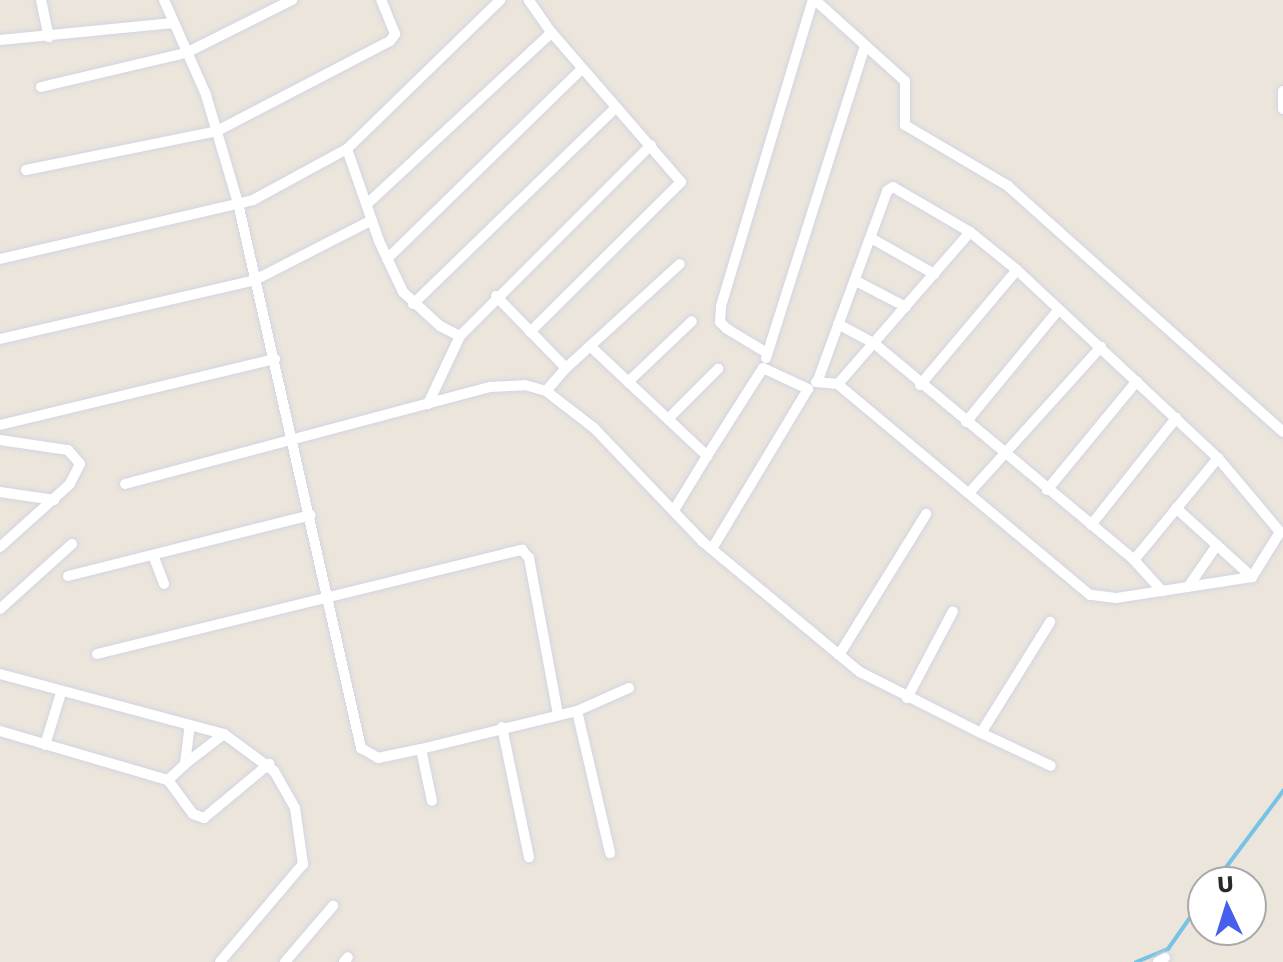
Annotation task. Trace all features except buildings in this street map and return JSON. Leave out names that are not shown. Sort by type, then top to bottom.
[{"type":"street","points":[[41,0],[49,37]]},
{"type":"street","points":[[164,0],[217,131],[238,203],[294,437],[362,751],[378,758],[421,749],[577,711],[629,688]]},
{"type":"street","points":[[41,87],[186,53],[292,0]]},
{"type":"street","points":[[26,170],[217,131],[390,41],[395,34],[381,0]]},
{"type":"street","points":[[0,259],[238,203],[347,149],[500,0]]},
{"type":"street","points":[[529,0],[581,70],[651,145],[680,184],[530,332]]},
{"type":"street","points":[[767,353],[720,322],[721,306],[814,0],[905,81],[905,125],[1008,186],[1283,432]]},
{"type":"street","points":[[0,40],[173,23]]},
{"type":"street","points":[[367,204],[551,32]]},
{"type":"street","points":[[674,510],[763,368],[865,45]]},
{"type":"street","points":[[387,259],[581,70]]},
{"type":"street","points":[[1283,91],[1283,109]]},
{"type":"street","points":[[413,304],[616,107]]},
{"type":"street","points":[[428,404],[460,336],[496,296],[651,145]]},
{"type":"street","points":[[347,149],[387,259],[413,304],[460,336]]},
{"type":"street","points":[[712,549],[808,389],[818,380],[887,191],[893,187],[970,232],[1017,270],[1218,458],[1280,529],[1252,577]]},
{"type":"street","points":[[0,339],[255,280],[372,220]]},
{"type":"street","points":[[838,384],[970,232]]},
{"type":"street","points":[[871,238],[934,274]]},
{"type":"street","points":[[546,391],[566,368],[680,264]]},
{"type":"street","points":[[920,385],[1017,270]]},
{"type":"street","points":[[856,281],[906,307]]},
{"type":"street","points":[[496,296],[566,368]]},
{"type":"street","points":[[966,422],[1059,309]]},
{"type":"street","points":[[628,382],[692,321]]},
{"type":"street","points":[[838,324],[875,344],[920,385],[1134,560],[1162,591]]},
{"type":"street","points":[[590,346],[707,456]]},
{"type":"street","points":[[969,493],[1101,347]]},
{"type":"street","points":[[0,425],[275,359]]},
{"type":"street","points":[[763,368],[808,389]]},
{"type":"street","points":[[668,419],[718,369]]},
{"type":"street","points":[[818,380],[838,384],[1090,595],[1116,598],[1252,577]]},
{"type":"street","points":[[1047,490],[1137,381]]},
{"type":"street","points":[[125,484],[500,385],[546,391],[594,428],[712,549],[839,655],[907,698],[1051,766]]},
{"type":"street","points":[[1091,525],[1176,418]]},
{"type":"street","points":[[0,440],[75,454],[79,471],[54,500],[0,547]]},
{"type":"street","points":[[1134,560],[1218,458]]},
{"type":"street","points":[[0,492],[54,500]]},
{"type":"street","points":[[1176,508],[1252,577]]},
{"type":"street","points":[[839,655],[926,514]]},
{"type":"street","points":[[68,576],[310,515]]},
{"type":"street","points":[[0,609],[72,544]]},
{"type":"street","points":[[1188,587],[1217,545]]},
{"type":"street","points":[[97,654],[522,550],[529,558],[558,714]]},
{"type":"street","points":[[153,555],[164,584]]},
{"type":"street","points":[[907,698],[953,611]]},
{"type":"street","points":[[981,733],[1050,622]]},
{"type":"street","points":[[0,674],[61,693],[224,734],[269,764],[295,808],[303,864],[220,962]]},
{"type":"street","points":[[45,745],[61,693]]},
{"type":"street","points":[[577,711],[610,853]]},
{"type":"street","points":[[185,764],[190,726]]},
{"type":"street","points":[[502,727],[529,857]]},
{"type":"street","points":[[0,731],[168,780],[193,814],[204,818],[269,764]]},
{"type":"street","points":[[168,780],[224,734]]},
{"type":"street","points":[[421,749],[432,801]]},
{"type":"street","points":[[285,962],[333,906]]},
{"type":"waterway","points":[[1227,866],[1283,791]]},
{"type":"waterway","points":[[1136,962],[1168,949],[1187,922]]}]
